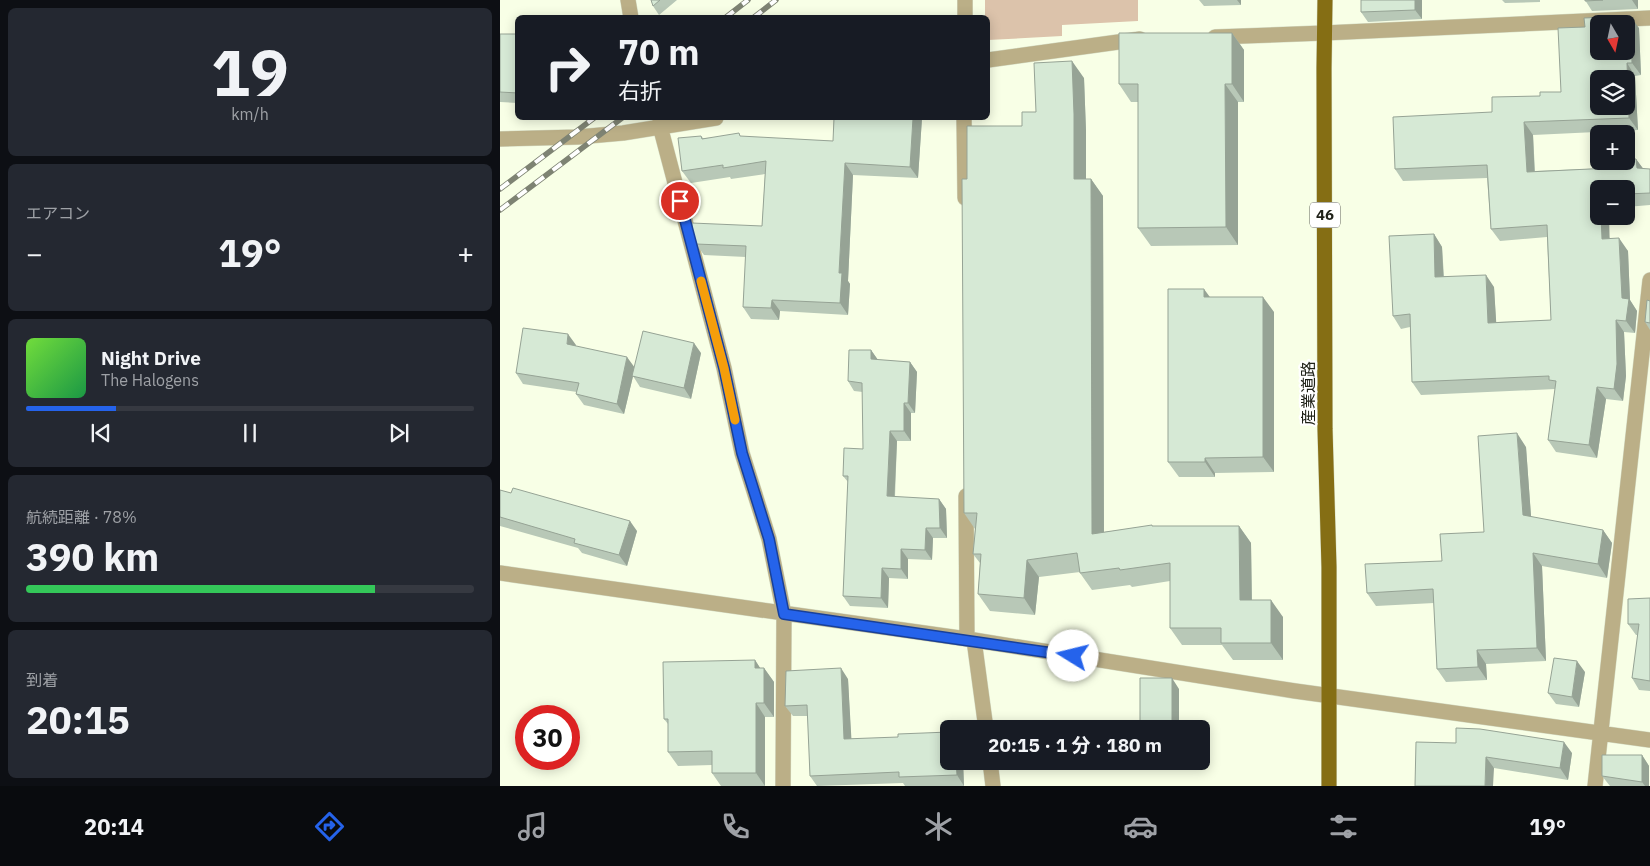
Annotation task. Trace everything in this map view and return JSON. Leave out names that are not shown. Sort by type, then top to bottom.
[{"type":"main road","name":"産業道路","points":[[1325,0],[1326,429],[1330,786]]},
{"type":"street","points":[[628,0],[630,15]]},
{"type":"street","points":[[965,0],[965,15]]},
{"type":"street","points":[[1204,37],[1650,18]]},
{"type":"street","points":[[990,60],[1128,40],[1157,39]]},
{"type":"street","points":[[500,139],[578,137],[623,133],[660,122],[688,120]]},
{"type":"street","points":[[964,120],[965,216]]},
{"type":"street","points":[[660,122],[724,368],[742,453],[769,539],[784,614],[783,786]]},
{"type":"street","points":[[1595,786],[1650,280]]},
{"type":"street","points":[[966,482],[970,640],[984,720]]},
{"type":"street","points":[[500,573],[970,640],[1295,691],[1650,740]]},
{"type":"street","points":[[991,770],[993,786]]},
{"type":"shaded area","points":[[985,0],[1138,0],[1138,21],[1062,25],[1062,36],[990,40],[990,15],[985,15]]},
{"type":"building","points":[[651,0],[660,0],[653,6]]},
{"type":"building","points":[[1361,0],[1415,0],[1415,10],[1361,12]]},
{"type":"building","points":[[1584,18],[1590,18],[1590,60],[1632,60],[1632,63],[1627,63],[1627,70],[1590,70],[1590,115],[1629,115],[1629,118],[1524,122],[1527,172],[1590,169],[1635,170],[1635,159],[1637,168],[1650,169],[1650,193],[1635,194],[1635,180],[1590,180],[1590,225],[1601,225],[1602,239],[1619,238],[1622,298],[1629,299],[1626,321],[1616,320],[1617,364],[1614,389],[1597,387],[1589,445],[1548,440],[1556,381],[1549,380],[1549,376],[1412,382],[1410,314],[1393,316],[1389,236],[1434,234],[1435,277],[1486,275],[1488,323],[1551,320],[1547,225],[1491,229],[1487,165],[1395,169],[1393,117],[1492,112],[1492,97],[1540,96],[1540,92],[1561,92],[1558,28],[1585,27]]},
{"type":"building","points":[[1119,33],[1232,33],[1232,84],[1225,84],[1226,227],[1138,228],[1138,84],[1119,84]]},
{"type":"building","points":[[500,34],[515,34],[515,93],[500,92]]},
{"type":"building","points":[[1072,61],[1074,179],[1091,179],[1092,534],[1152,525],[1239,526],[1240,600],[1271,600],[1271,643],[1221,643],[1221,628],[1170,628],[1170,563],[1080,573],[1077,553],[1027,560],[1024,598],[978,594],[981,554],[973,554],[977,513],[964,513],[962,179],[967,179],[967,126],[1022,126],[1022,112],[1036,112],[1034,63]]},
{"type":"building","points":[[834,120],[913,120],[910,167],[845,163],[839,273],[842,273],[840,303],[772,300],[771,308],[743,307],[746,246],[696,244],[692,223],[762,226],[766,161],[723,168],[723,165],[682,171],[678,138],[701,136],[702,139],[739,133],[740,136],[833,141]]},
{"type":"building","points":[[1168,289],[1204,289],[1204,297],[1263,297],[1263,457],[1205,458],[1205,462],[1168,462]]},
{"type":"building","points":[[1647,300],[1650,301],[1650,323],[1645,322]]},
{"type":"building","points":[[523,328],[568,334],[567,344],[627,357],[617,404],[576,394],[579,383],[516,373]]},
{"type":"building","points":[[643,331],[694,343],[684,388],[632,376]]},
{"type":"building","points":[[849,350],[871,350],[871,359],[910,362],[908,403],[904,403],[904,431],[890,431],[887,496],[939,499],[940,528],[926,528],[925,550],[901,549],[901,569],[882,568],[881,598],[843,596],[848,476],[843,476],[844,448],[863,449],[862,383],[848,381]]},
{"type":"building","points":[[1517,433],[1523,515],[1603,530],[1598,564],[1533,553],[1537,648],[1477,650],[1478,667],[1437,669],[1433,589],[1367,593],[1365,564],[1442,561],[1440,534],[1484,532],[1478,436]]},
{"type":"building","points":[[513,488],[630,521],[619,555],[574,543],[575,539],[500,517],[500,490],[511,493]]},
{"type":"building","points":[[1650,598],[1650,681],[1632,678],[1639,624],[1628,624],[1628,599]]},
{"type":"building","points":[[1554,658],[1577,661],[1572,697],[1548,693]]},
{"type":"building","points":[[755,660],[755,668],[764,668],[764,703],[756,703],[756,773],[712,773],[712,751],[668,752],[668,719],[664,719],[663,662]]},
{"type":"building","points":[[841,668],[844,739],[898,737],[898,734],[940,732],[940,770],[957,770],[957,775],[899,777],[899,772],[810,776],[807,705],[785,706],[786,671]]},
{"type":"building","points":[[1140,678],[1172,678],[1172,720],[1140,720]]},
{"type":"building","points":[[1456,728],[1480,729],[1564,742],[1560,768],[1486,757],[1485,786],[1415,786],[1416,742],[1456,743]]},
{"type":"building","points":[[1602,755],[1642,755],[1642,782],[1602,776]]},
{"type":"railway","points":[[729,15],[748,0]]},
{"type":"railway","points":[[757,15],[776,0]]},
{"type":"railway","points":[[500,189],[591,120]]},
{"type":"railway","points":[[500,210],[619,120]]},
{"type":"slow traffic","points":[[701,281],[724,368],[735,420]]},
{"type":"route","points":[[680,201],[724,368],[742,453],[769,539],[784,614],[967,639],[1073,656]]}]
